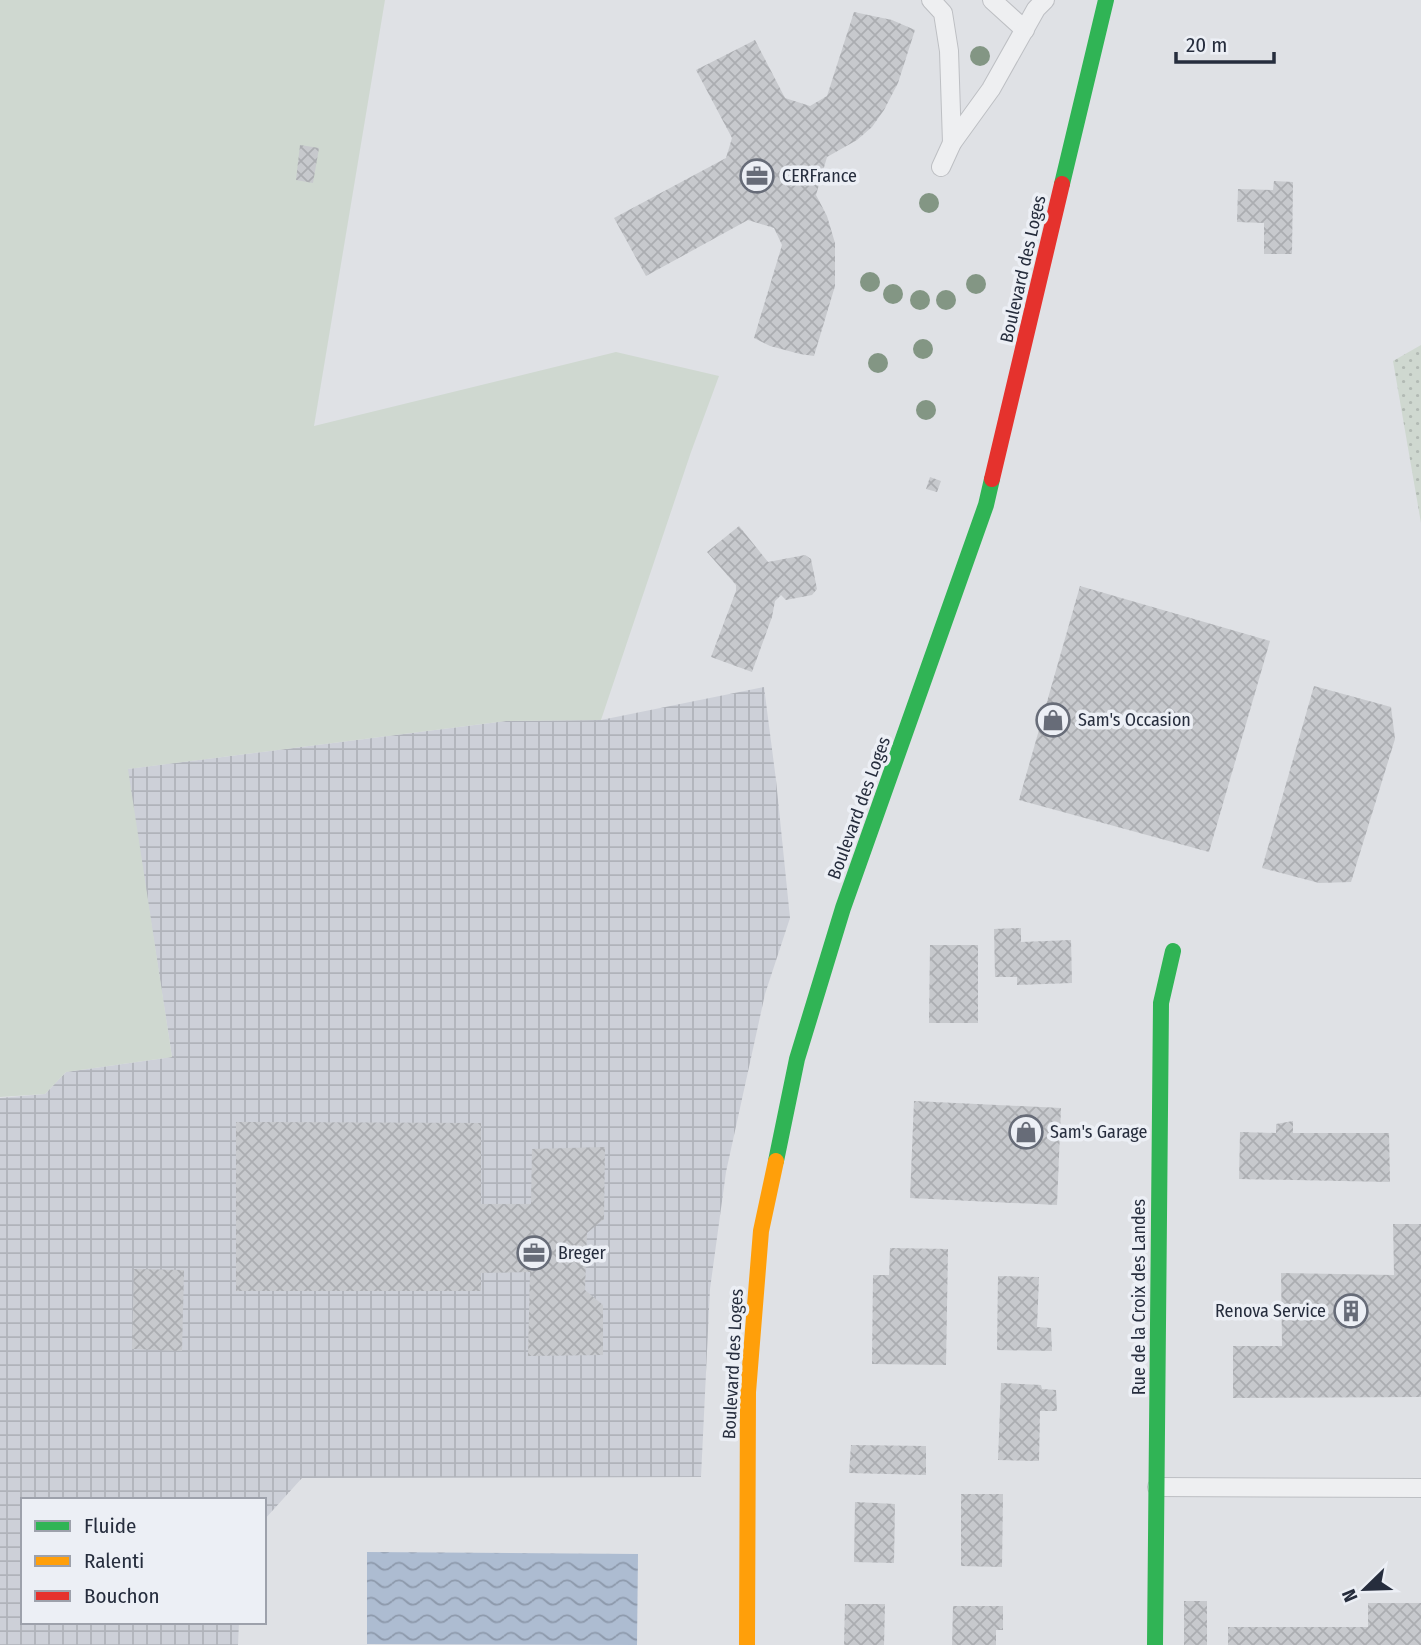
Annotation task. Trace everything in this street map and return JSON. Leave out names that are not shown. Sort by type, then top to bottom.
[{"type":"main road","name":"Boulevard des Loges","points":[[747,1645],[747,1392],[761,1231],[797,1059],[844,908],[986,505],[1106,0]]},
{"type":"main road","name":"Rue de la Croix des Landes","points":[[1155,1645],[1161,1003],[1172,951]]},
{"type":"lane","points":[[931,0],[943,13],[949,51],[952,144]]},
{"type":"lane","points":[[992,0],[1024,30]]},
{"type":"lane","points":[[941,167],[952,144],[992,89],[1036,9],[1045,0]]},
{"type":"lane","points":[[1157,1488],[1421,1488]]},
{"type":"shaded area","points":[[0,0],[385,0],[314,426],[616,352],[719,376],[601,720],[506,721],[128,769],[172,1057],[66,1072],[45,1094],[0,1097]]},
{"type":"shaded area","points":[[1421,345],[1421,523],[1393,361]]},
{"type":"shaded area","points":[[764,687],[790,918],[765,994],[726,1172],[710,1289],[701,1477],[302,1478],[266,1518],[266,1498],[21,1498],[21,1624],[239,1624],[238,1645],[0,1645],[0,1098],[45,1094],[66,1072],[172,1057],[127,769],[506,721],[601,720]]},
{"type":"water","points":[[367,1552],[638,1554],[637,1645],[367,1644]]},
{"type":"building","name":"CERFrance","points":[[854,12],[892,20],[915,30],[898,83],[884,110],[872,127],[857,140],[827,157],[816,195],[827,216],[835,243],[835,286],[814,356],[770,346],[754,338],[782,245],[774,228],[748,220],[646,276],[614,218],[726,158],[732,138],[696,70],[755,40],[785,98],[810,106],[827,96]]},
{"type":"building","points":[[300,145],[319,148],[313,183],[296,180]]},
{"type":"building","points":[[1274,181],[1293,182],[1292,254],[1264,254],[1264,223],[1237,222],[1238,189],[1273,190]]},
{"type":"building","points":[[930,477],[941,481],[937,492],[926,489]]},
{"type":"building","points":[[739,526],[768,562],[805,555],[811,559],[817,589],[812,595],[786,600],[781,595],[775,601],[752,672],[711,657],[736,585],[707,552]]},
{"type":"building","points":[[1080,586],[1270,641],[1209,852],[1019,800]]},
{"type":"building","points":[[1314,686],[1391,707],[1395,739],[1351,882],[1319,883],[1262,868]]},
{"type":"building","points":[[1021,928],[1021,942],[1071,940],[1072,983],[1017,985],[1017,977],[995,977],[994,929]]},
{"type":"building","points":[[930,945],[978,945],[978,1023],[929,1023]]},
{"type":"building","points":[[914,1101],[1061,1108],[1057,1205],[910,1198]]},
{"type":"building","points":[[1293,1121],[1293,1133],[1389,1133],[1390,1182],[1239,1179],[1240,1132],[1276,1133],[1276,1124]]},
{"type":"building","points":[[236,1122],[481,1123],[481,1204],[531,1204],[532,1149],[605,1147],[604,1219],[587,1233],[585,1290],[603,1305],[603,1355],[528,1356],[530,1272],[481,1273],[481,1291],[236,1291]]},
{"type":"building","name":"Renova Service","points":[[1393,1224],[1421,1224],[1421,1397],[1233,1398],[1233,1346],[1282,1346],[1281,1273],[1394,1275]]},
{"type":"building","points":[[890,1248],[948,1249],[946,1365],[872,1364],[873,1275],[889,1275]]},
{"type":"building","points":[[134,1269],[184,1270],[182,1351],[132,1349]]},
{"type":"building","points":[[998,1276],[1039,1277],[1037,1327],[1051,1328],[1052,1351],[997,1350]]},
{"type":"building","points":[[1001,1383],[1041,1385],[1042,1389],[1056,1390],[1057,1411],[1040,1411],[1039,1461],[998,1460]]},
{"type":"building","points":[[851,1445],[926,1446],[926,1475],[849,1473]]},
{"type":"building","points":[[961,1494],[1003,1494],[1002,1567],[961,1566]]},
{"type":"building","points":[[855,1502],[895,1504],[894,1563],[854,1562]]},
{"type":"building","points":[[1184,1601],[1207,1601],[1207,1645],[1184,1645]]},
{"type":"building","points":[[1368,1603],[1421,1603],[1421,1645],[1228,1645],[1228,1627],[1368,1627]]},
{"type":"building","points":[[845,1604],[885,1604],[884,1645],[844,1645]]},
{"type":"building","points":[[953,1606],[1003,1606],[1003,1630],[996,1630],[996,1645],[952,1645]]},
{"type":"traffic: fast","points":[[1062,184],[1106,0]]},
{"type":"traffic: fast","points":[[776,1161],[797,1059],[843,908],[986,505],[992,479]]},
{"type":"traffic: fast","points":[[1155,1645],[1161,1003],[1173,951]]},
{"type":"traffic: slow","points":[[747,1645],[748,1392],[761,1231],[776,1161]]},
{"type":"traffic: jam","points":[[992,479],[1062,184]]},
{"type":"place","name":"CERFrance","points":[[757,176]]},
{"type":"place","name":"Sam's Occasion","points":[[1053,720]]},
{"type":"place","name":"Sam's Garage","points":[[1026,1132]]},
{"type":"place","name":"Breger","points":[[534,1253]]},
{"type":"place","name":"Renova Service","points":[[1351,1311]]}]
